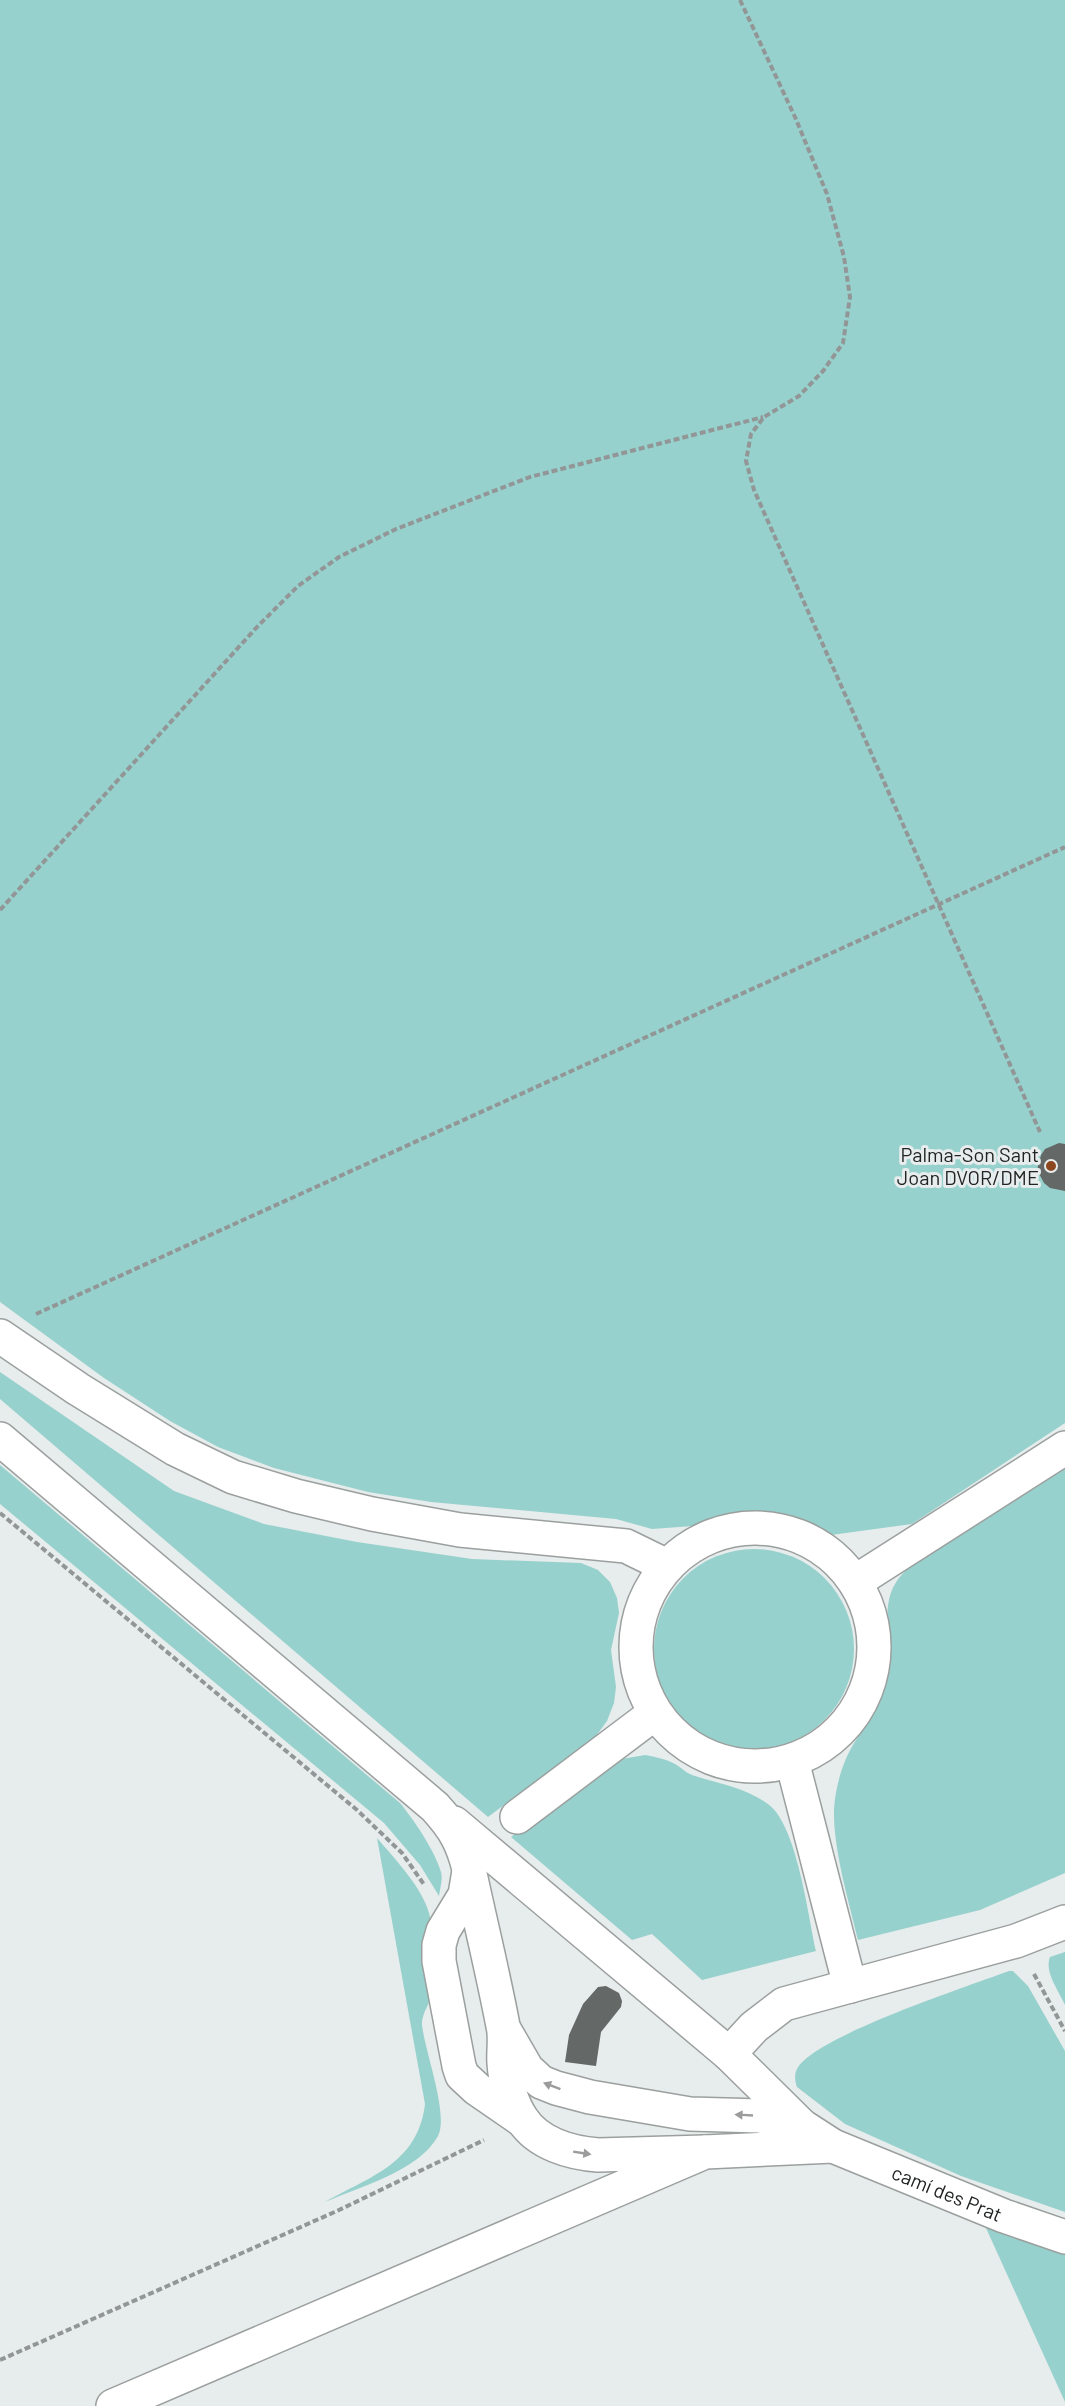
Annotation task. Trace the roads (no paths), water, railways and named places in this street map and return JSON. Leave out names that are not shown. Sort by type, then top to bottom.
[{"type":"street","points":[[0,1336],[78,1389],[175,1449],[233,1477],[296,1496],[372,1514],[460,1530],[626,1546],[667,1566]]},
{"type":"street","points":[[0,1439],[729,2054],[801,2126]]},
{"type":"street","points":[[855,1582],[1065,1448]]},
{"type":"street","points":[[772,1528],[809,1540],[839,1562],[855,1582],[862,1593],[873,1630],[873,1668],[859,1707],[833,1738],[798,1760],[758,1768],[718,1762],[682,1743],[655,1713],[638,1676],[636,1635],[646,1598],[667,1566],[697,1542],[734,1529],[772,1528]]},
{"type":"street","points":[[516,1817],[655,1713]]},
{"type":"street","points":[[792,1761],[850,1986]]},
{"type":"street","points":[[435,1807],[458,1835],[469,1869],[504,2030],[504,2065],[509,2091],[522,2120]]},
{"type":"street","points":[[469,1869],[465,1895],[449,1918],[439,1945],[439,1961],[459,2066],[468,2082],[550,2143],[581,2154],[705,2152],[833,2146]]},
{"type":"street","points":[[729,2054],[754,2027],[784,2004],[1016,1941],[1065,1922]]},
{"type":"street","points":[[504,2030],[527,2069],[541,2082],[556,2088],[590,2097],[690,2114],[760,2116],[801,2126]]},
{"type":"street","name":"camí des Prat","points":[[801,2126],[833,2146],[1004,2216],[1065,2237]]},
{"type":"street","points":[[113,2406],[705,2152]]},
{"type":"place","name":"Palma-Son Sant Joan DVOR/DME","points":[[1051,1166]]}]
